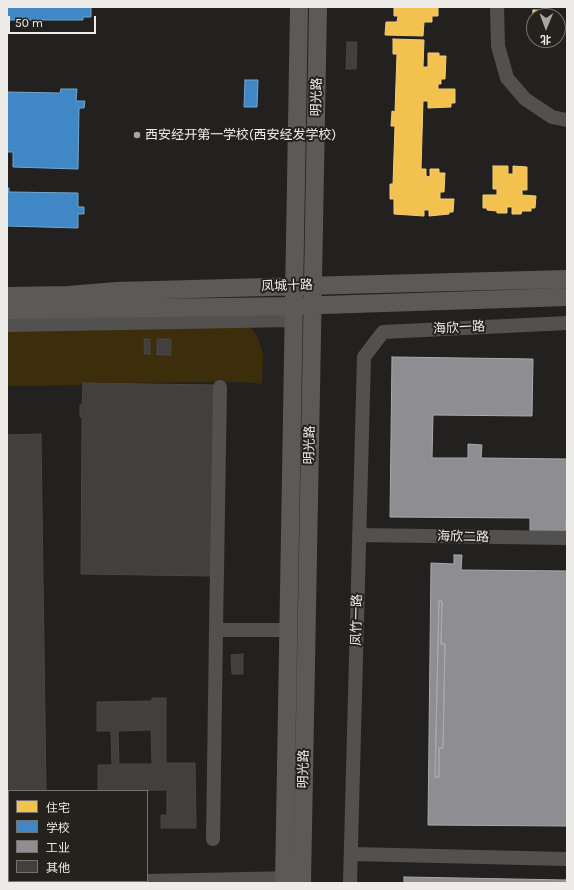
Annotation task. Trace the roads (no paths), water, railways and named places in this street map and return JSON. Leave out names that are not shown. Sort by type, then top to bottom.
[{"type":"main road","name":"明光路","points":[[293,880],[288,630],[299,7]]},
{"type":"main road","name":"明光路","points":[[293,880],[313,306],[318,7]]},
{"type":"main road","name":"凤城十路","points":[[7,296],[313,285],[567,279]]},
{"type":"main road","name":"凤城十路","points":[[7,310],[293,313],[313,306],[567,298]]},
{"type":"street","points":[[497,7],[498,46],[507,78],[525,99],[552,117],[567,120]]},
{"type":"street","points":[[7,324],[293,313]]},
{"type":"street","name":"海欣一路","points":[[364,357],[383,332],[567,323]]},
{"type":"street","name":"凤竹一路","points":[[350,883],[364,357]]},
{"type":"street","points":[[213,839],[220,387]]},
{"type":"street","name":"海欣二路","points":[[359,535],[567,538]]},
{"type":"street","points":[[216,630],[288,630]]},
{"type":"street","points":[[351,854],[567,858]]},
{"type":"street","points":[[148,881],[293,880]]},
{"type":"street","points":[[54,883],[99,882]]},
{"type":"place","name":"西安经开第一学校(西安经发学校)","points":[[137,135]]}]
